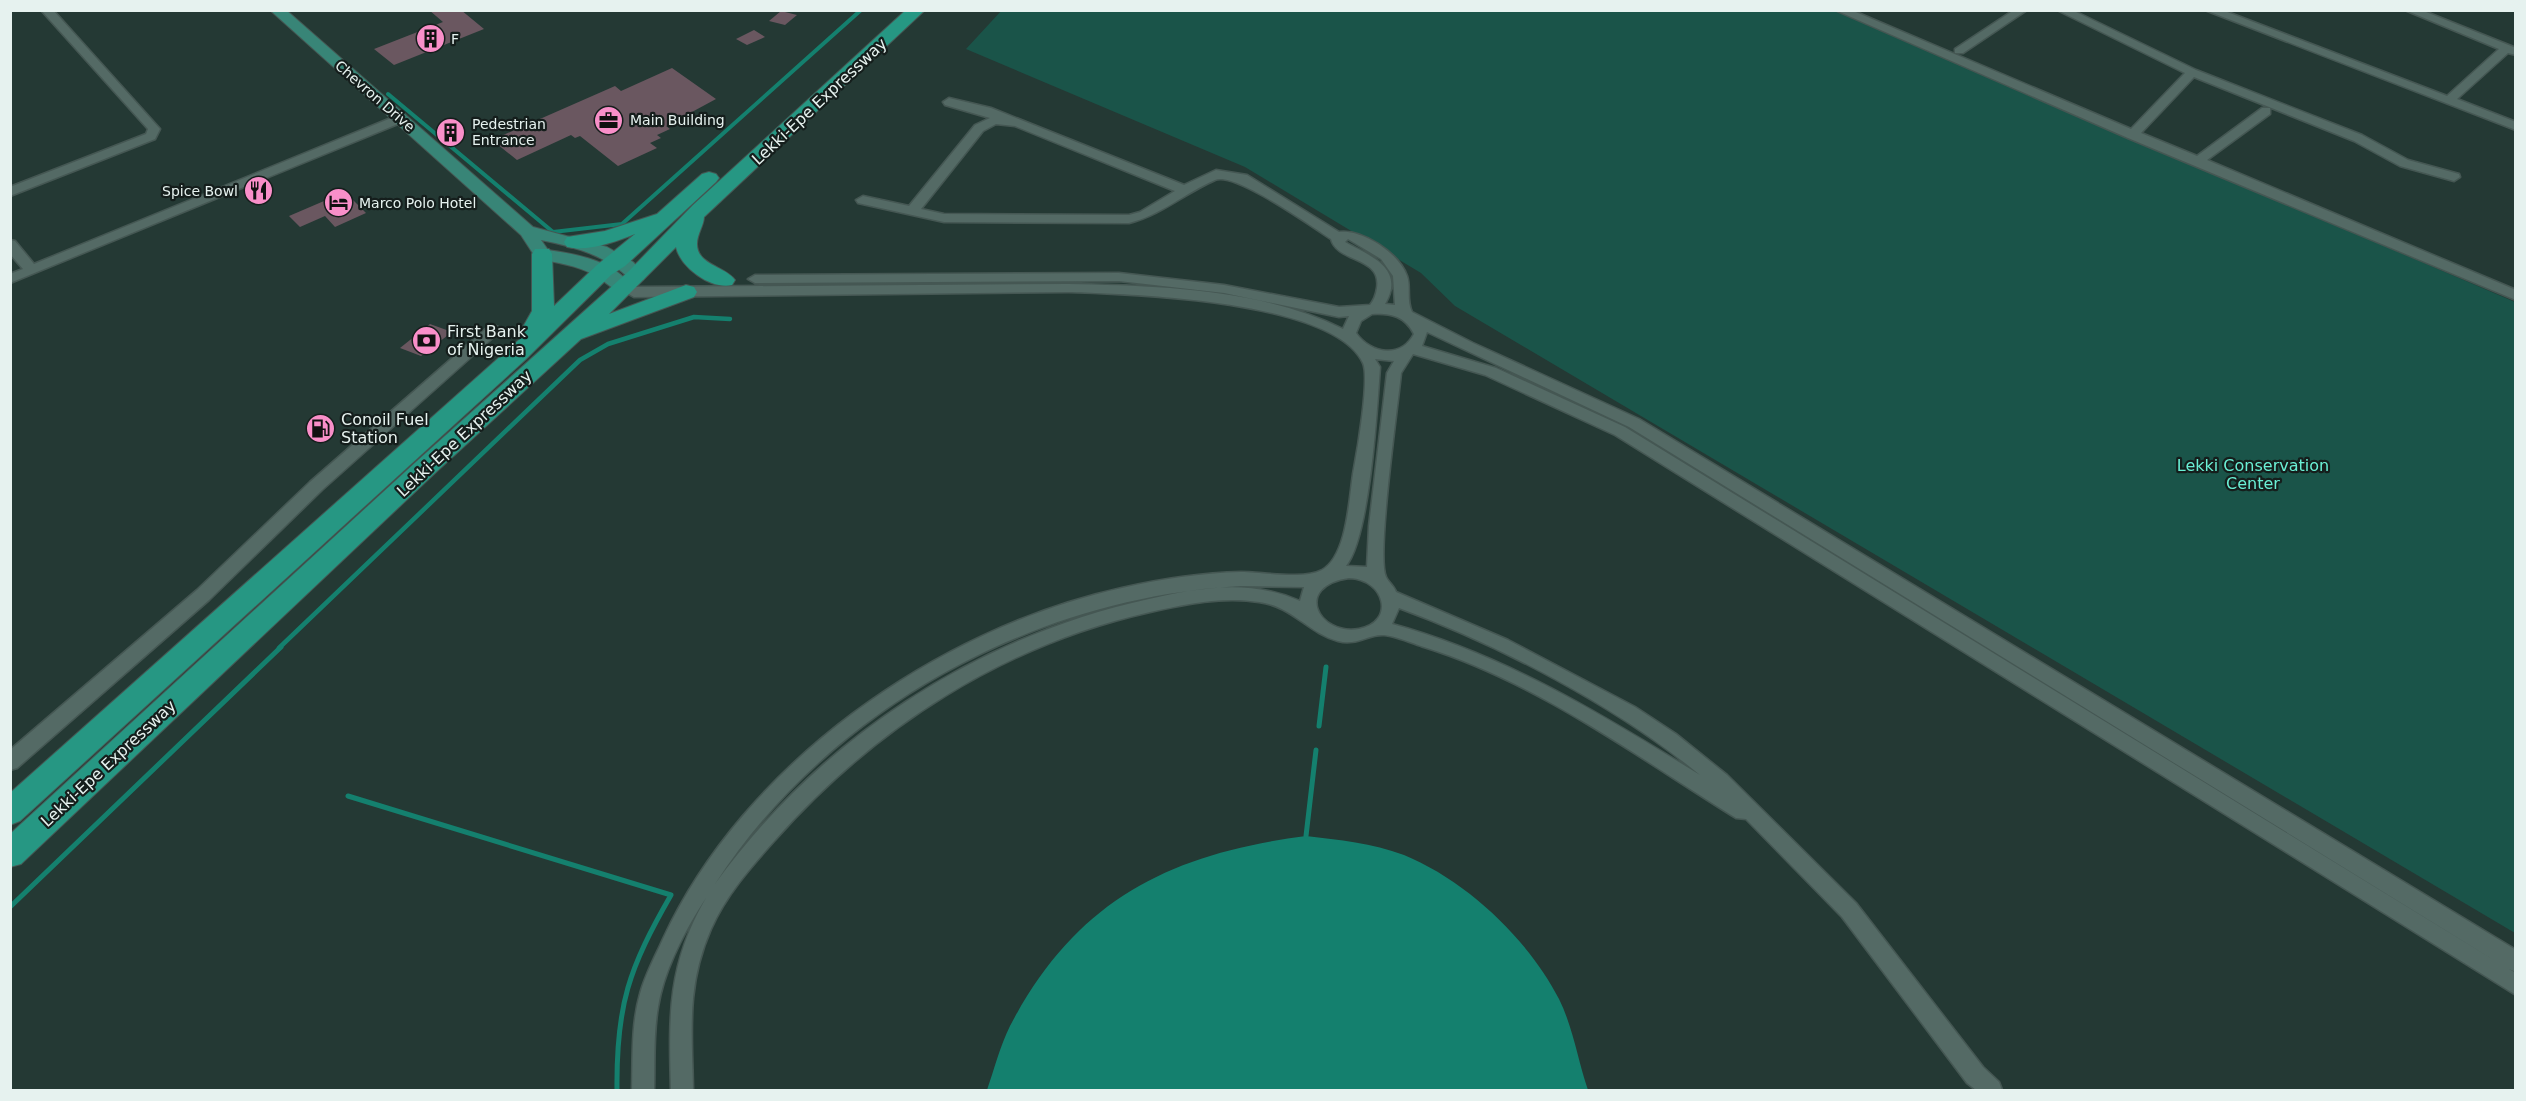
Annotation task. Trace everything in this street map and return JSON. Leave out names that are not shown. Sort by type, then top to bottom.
[{"type":"highway","name":"Lekki-Epe Expressway","points":[[10,854],[558,346],[674,210],[894,10]]},
{"type":"highway","name":"Lekki-Epe Expressway","points":[[10,812],[517,355],[700,210],[917,10]]},
{"type":"highway","points":[[426,467],[446,439],[577,318],[658,233],[732,165],[735,155]]},
{"type":"highway","points":[[574,242],[630,230],[674,210]]},
{"type":"highway","points":[[700,210],[685,241],[687,251],[694,261],[724,280]]},
{"type":"highway","points":[[517,355],[543,311],[542,254]]},
{"type":"highway","points":[[558,346],[600,324],[686,292]]},
{"type":"main road","name":"Chevron Drive","points":[[277,10],[527,231],[542,254]]},
{"type":"main road","name":"Chevron Drive","points":[[527,231],[600,250],[621,273]]},
{"type":"main road","points":[[542,254],[583,262],[621,273]]},
{"type":"street","points":[[10,192],[129,147],[151,136],[154,129],[46,10]]},
{"type":"street","points":[[1840,10],[2516,296]]},
{"type":"street","points":[[1959,51],[2022,10]]},
{"type":"street","points":[[2062,10],[2192,72],[2358,138],[2404,163],[2454,177]]},
{"type":"street","points":[[2210,10],[2516,126]]},
{"type":"street","points":[[2410,10],[2511,50],[2448,101]]},
{"type":"street","points":[[2132,135],[2192,72]]},
{"type":"street","points":[[949,102],[987,111],[1185,190]]},
{"type":"street","points":[[2197,162],[2266,111]]},
{"type":"street","points":[[10,279],[401,118]]},
{"type":"street","points":[[912,211],[979,128],[1001,118]]},
{"type":"street","points":[[682,1090],[679,1057],[680,1012],[688,965],[710,909],[727,883],[800,797],[838,760],[888,722],[944,686],[991,662],[1061,630],[1133,608],[1215,593],[1251,594],[1295,604],[1327,632],[1341,636],[1356,636],[1379,627],[1387,618],[1391,607],[1389,596],[1378,580],[1375,557],[1377,526],[1394,373],[1418,342],[1420,334],[1400,301],[1400,276],[1390,261],[1350,235],[1337,237],[1242,178],[1211,175],[1145,215],[1129,219],[944,218],[863,200]]},
{"type":"street","points":[[1311,617],[1307,605],[1308,594],[1314,584],[1342,560],[1349,545],[1366,443],[1373,367],[1352,339],[1349,333],[1350,325],[1355,318],[1371,310],[1382,300],[1386,278],[1376,265],[1339,244],[1337,237]]},
{"type":"street","points":[[10,244],[31,270]]},
{"type":"street","points":[[621,273],[654,282],[797,277],[1119,277],[1224,289],[1340,312],[1393,309],[1448,338],[1634,423],[2516,962]]},
{"type":"street","points":[[621,273],[634,292],[1044,288],[1138,291],[1215,300],[1282,312],[1321,324],[1352,339]]},
{"type":"street","points":[[10,762],[203,595],[316,486],[493,330]]},
{"type":"street","points":[[1363,351],[1387,356],[1409,351],[1431,352],[1471,365],[1620,431],[2516,985]]},
{"type":"street","points":[[643,1090],[646,1011],[654,981],[686,909],[723,855],[759,811],[793,777],[859,720],[968,651],[1015,630],[1100,600],[1180,584],[1252,579],[1297,580],[1352,570],[1378,580]]},
{"type":"street","points":[[1389,596],[1502,645],[1629,712],[1670,740],[1712,774],[1849,910],[1975,1076],[1992,1090]]},
{"type":"street","points":[[1379,627],[1432,641],[1493,666],[1577,709],[1761,824]]},
{"type":"green space","name":"Lekki Conservation Center","points":[[1002,10],[1836,11],[2515,302],[2515,933],[1455,306],[1421,273],[1245,167],[966,49]]},
{"type":"shaded area","points":[[1306,836],[1368,845],[1404,855],[1450,880],[1494,914],[1531,955],[1559,999],[1568,1021],[1588,1090],[987,1090],[1006,1034],[1036,982],[1065,946],[1097,915],[1131,890],[1170,871],[1211,856],[1257,844]]},
{"type":"building","name":"F","points":[[429,10],[461,10],[484,29],[394,65],[374,49],[443,22]]},
{"type":"building","points":[[781,11],[797,15],[785,25],[769,21]]},
{"type":"building","points":[[754,30],[765,37],[747,45],[736,39]]},
{"type":"building","name":"Main Building","points":[[672,68],[716,99],[666,126],[670,129],[657,135],[661,138],[650,143],[657,148],[618,166],[580,136],[575,138],[571,135],[517,160],[492,140],[615,86],[621,91]]},
{"type":"building","name":"Marco Polo Hotel","points":[[345,192],[366,213],[335,227],[325,216],[300,227],[289,216]]},
{"type":"building","name":"First Bank of Nigeria","points":[[430,324],[452,332],[421,356],[400,348]]},
{"type":"waterway","points":[[388,94],[553,232],[622,224],[861,10]]},
{"type":"waterway","points":[[279,648],[580,360],[608,344],[694,317],[730,319]]},
{"type":"waterway","points":[[10,907],[281,647]]},
{"type":"waterway","points":[[1319,726],[1326,667]]},
{"type":"waterway","points":[[1306,836],[1316,750]]},
{"type":"waterway","points":[[348,796],[671,895],[645,944],[628,988],[619,1034],[617,1090]]},
{"type":"place","name":"F","points":[[430,39]]},
{"type":"place","name":"Main Building","points":[[609,120]]},
{"type":"place","name":"Pedestrian Entrance","points":[[451,132]]},
{"type":"place","name":"Spice Bowl","points":[[259,191]]},
{"type":"place","name":"Marco Polo Hotel","points":[[338,203]]},
{"type":"place","name":"First Bank of Nigeria","points":[[426,340]]},
{"type":"place","name":"Conoil Fuel Station","points":[[320,428]]}]
